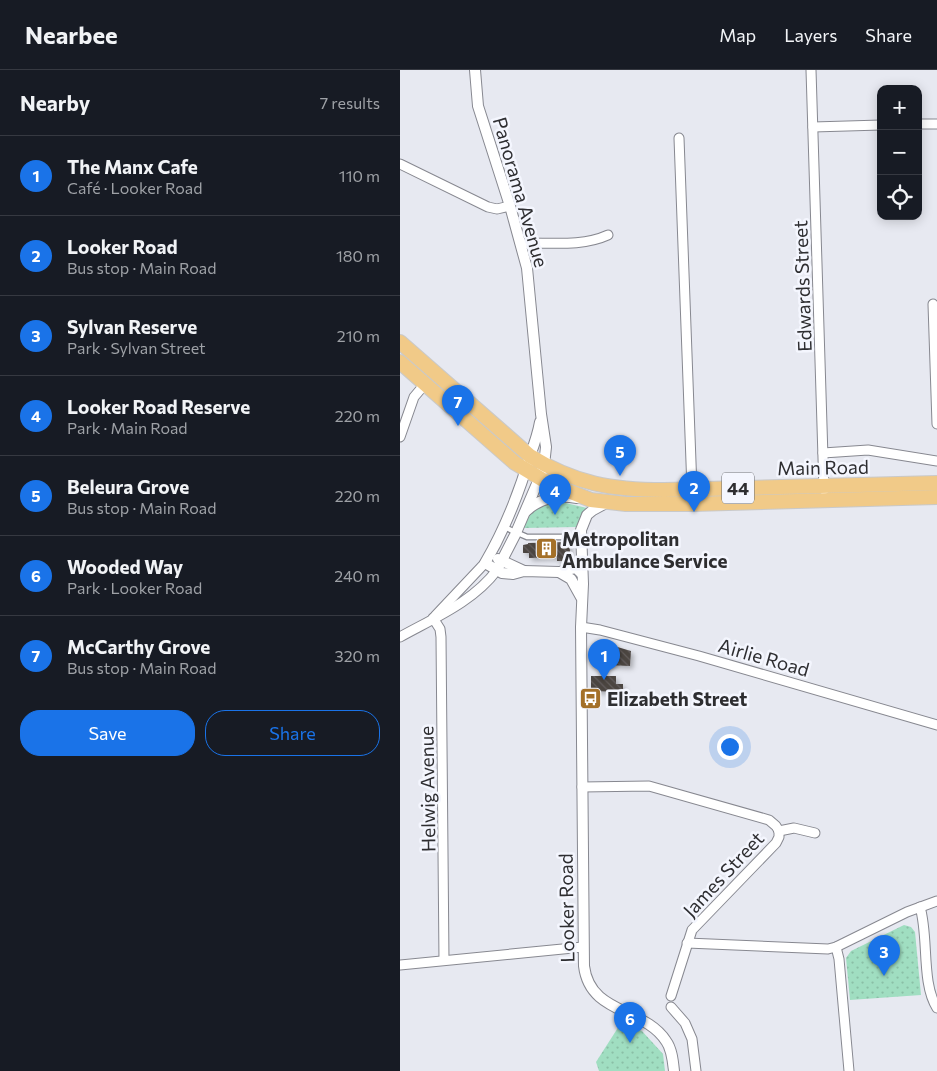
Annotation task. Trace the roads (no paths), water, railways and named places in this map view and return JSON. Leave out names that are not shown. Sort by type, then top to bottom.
[{"type":"main road","name":"Main Road","points":[[400,342],[530,456],[544,465],[569,476],[602,486],[631,489],[692,489],[937,483]]},
{"type":"main road","name":"Main Road","points":[[400,362],[500,451],[526,471],[565,491],[591,500],[606,503],[693,504],[937,497]]},
{"type":"street","name":"Panorama Avenue","points":[[475,70],[478,106],[510,206],[527,268],[546,447],[544,465],[539,478],[516,533],[497,570]]},
{"type":"street","name":"Edwards Street","points":[[811,70],[825,500]]},
{"type":"street","points":[[922,124],[937,124]]},
{"type":"street","points":[[813,127],[877,125]]},
{"type":"street","points":[[679,138],[692,489]]},
{"type":"street","points":[[400,164],[492,209],[510,206]]},
{"type":"street","points":[[521,245],[529,243],[592,241],[608,235]]},
{"type":"street","points":[[933,304],[937,424]]},
{"type":"street","points":[[400,437],[414,397],[425,384]]},
{"type":"street","name":"Panorama Avenue","points":[[488,559],[520,490],[538,432],[541,414]]},
{"type":"street","name":"Main Road","points":[[823,453],[868,450],[937,461]]},
{"type":"street","points":[[525,511],[532,505],[550,498],[567,497],[591,500]]},
{"type":"street","name":"Looker Road","points":[[606,503],[593,510],[583,522],[580,535],[582,574],[583,948],[585,977],[600,999],[646,1022],[657,1031],[667,1042],[674,1071]]},
{"type":"street","points":[[488,559],[497,570],[513,574],[524,571],[559,572],[576,568],[582,574]]},
{"type":"street","points":[[488,559],[503,561],[524,571]]},
{"type":"street","points":[[434,618],[488,559]]},
{"type":"street","points":[[400,637],[472,595],[497,570]]},
{"type":"street","points":[[559,572],[570,580],[581,597]]},
{"type":"street","name":"Helwig Avenue","points":[[434,618],[441,637],[444,960]]},
{"type":"street","name":"Airlie Road","points":[[581,627],[600,630],[700,656],[937,724]]},
{"type":"street","points":[[582,786],[649,786],[769,820],[779,831],[794,828],[815,833]]},
{"type":"street","name":"James Street","points":[[671,996],[692,930],[776,843],[779,831]]},
{"type":"street","points":[[687,943],[818,950],[836,947],[920,907],[937,901]]},
{"type":"street","points":[[920,907],[924,919],[929,990],[937,1008]]},
{"type":"street","points":[[836,947],[839,959],[849,1071]]},
{"type":"street","points":[[400,965],[583,948]]},
{"type":"street","points":[[672,1007],[685,1023],[692,1040],[696,1071]]},
{"type":"lane","points":[[504,527],[527,537],[569,537]]},
{"type":"place","name":"McCarthy Grove","points":[[458,426]]},
{"type":"place","name":"Beleura Grove","points":[[620,476]]},
{"type":"place","name":"Looker Road","points":[[694,512]]},
{"type":"place","name":"Looker Road Reserve","points":[[555,515]]},
{"type":"place","name":"Metropolitan Ambulance Service","points":[[546,549]]},
{"type":"place","name":"The Manx Cafe","points":[[604,680]]},
{"type":"place","name":"Elizabeth Street","points":[[591,698]]},
{"type":"place","name":"Sylvan Reserve","points":[[884,976]]},
{"type":"place","name":"Wooded Way","points":[[630,1043]]}]
